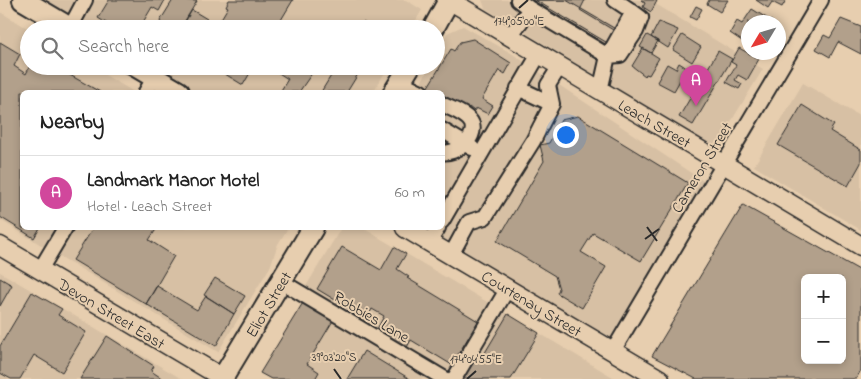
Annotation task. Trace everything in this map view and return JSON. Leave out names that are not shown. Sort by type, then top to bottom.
[{"type":"highway","points":[[23,0],[57,20]]},
{"type":"highway","points":[[438,20],[449,0]]},
{"type":"highway","points":[[142,75],[150,85],[171,90]]},
{"type":"highway","name":"Eliot Street","points":[[224,379],[312,230]]},
{"type":"main road","name":"Leach Street","points":[[449,0],[861,246]]},
{"type":"main road","name":"Courtenay Street","points":[[413,230],[434,235],[451,255],[660,379]]},
{"type":"main road","name":"Devon Street East","points":[[0,246],[224,379]]},
{"type":"street","points":[[75,20],[85,0]]},
{"type":"street","points":[[518,0],[608,56]]},
{"type":"street","points":[[600,90],[608,56],[633,12],[615,0]]},
{"type":"street","name":"Cameron Street","points":[[612,351],[821,0]]},
{"type":"street","points":[[510,36],[530,9]]},
{"type":"street","points":[[539,54],[445,212],[469,222],[485,217],[533,141],[552,104],[548,85],[560,66]]},
{"type":"street","points":[[402,80],[418,90]]},
{"type":"street","points":[[518,88],[552,104]]},
{"type":"street","points":[[445,106],[466,117],[472,124],[470,137],[452,153],[445,152]]},
{"type":"street","points":[[445,132],[481,154]]},
{"type":"street","points":[[451,255],[469,222]]},
{"type":"street","points":[[40,270],[64,230]]},
{"type":"street","name":"Robbies Lane","points":[[282,282],[445,379]]},
{"type":"street","points":[[454,379],[508,288]]},
{"type":"shaded area","points":[[38,0],[406,0],[422,10],[416,20],[71,20]]},
{"type":"shaded area","points":[[482,0],[649,0],[741,56],[741,60],[748,60],[763,69],[715,148],[485,8]]},
{"type":"shaded area","points":[[0,12],[20,24],[20,75],[105,75],[131,90],[20,90],[20,230],[287,230],[278,244],[270,267],[218,352],[0,220]]},
{"type":"shaded area","points":[[463,26],[511,53],[706,183],[612,340],[427,230],[445,230],[445,90],[417,90],[425,75],[445,75],[445,37],[447,33]]},
{"type":"shaded area","points":[[163,75],[383,75],[374,90],[188,90]]},
{"type":"shaded area","points":[[803,83],[861,117],[861,230],[754,166]]},
{"type":"shaded area","points":[[340,230],[366,230],[616,379],[271,379],[260,373],[306,298],[305,288]]},
{"type":"shaded area","points":[[0,272],[182,379],[0,379]]},
{"type":"building","points":[[109,0],[165,0],[159,11],[152,7],[144,20],[101,20],[98,18]]},
{"type":"building","points":[[173,0],[197,1],[185,20],[161,20]]},
{"type":"building","points":[[229,0],[293,0],[281,20],[220,20],[228,7],[226,6]]},
{"type":"building","points":[[532,0],[585,0],[580,10],[618,33],[610,47]]},
{"type":"building","points":[[535,0],[566,0],[619,31],[611,45]]},
{"type":"building","points":[[641,0],[657,1],[651,12],[643,7],[645,3]]},
{"type":"building","points":[[709,0],[728,0],[720,12],[707,4]]},
{"type":"building","points":[[756,0],[786,0],[782,7],[772,2],[768,8]]},
{"type":"building","points":[[696,6],[702,9],[696,20],[690,17]]},
{"type":"building","points":[[752,9],[762,15],[748,15]]},
{"type":"building","points":[[192,10],[207,19],[206,20],[186,20]]},
{"type":"building","points":[[841,19],[861,27],[861,54],[838,42],[830,57],[816,49],[824,35],[830,38]]},
{"type":"building","points":[[737,21],[741,23],[741,40],[730,33]]},
{"type":"building","points":[[659,22],[678,30],[668,48],[651,37]]},
{"type":"building","points":[[647,35],[658,41],[651,53],[640,47]]},
{"type":"building","points":[[682,35],[701,47],[692,62],[673,50]]},
{"type":"building","points":[[473,39],[511,63],[505,74],[499,70],[482,99],[493,106],[488,114],[476,108],[474,111],[469,107],[465,114],[445,102],[445,90],[426,90],[435,75],[445,75],[445,59],[451,49],[454,51],[460,42]]},
{"type":"building","points":[[0,42],[20,54],[14,66],[20,70],[20,75],[70,75],[96,90],[20,90],[20,229],[0,217]]},
{"type":"building","points":[[643,48],[659,58],[649,75],[646,74],[645,76],[632,66]]},
{"type":"building","points":[[739,48],[741,49],[741,60],[758,60],[747,80],[738,75],[735,80],[742,84],[739,89],[726,82],[736,65],[731,62]]},
{"type":"building","points":[[718,51],[732,59],[693,125],[679,117]]},
{"type":"building","points":[[679,63],[687,68],[674,91],[657,82],[667,64],[676,69]]},
{"type":"building","points":[[227,75],[249,75],[243,85]]},
{"type":"building","points":[[282,75],[311,75],[300,90],[281,90],[288,79]]},
{"type":"building","points":[[331,75],[357,75],[348,90],[322,90]]},
{"type":"building","points":[[802,105],[834,125],[830,131],[861,150],[861,163],[848,186],[778,145]]},
{"type":"building","points":[[578,116],[688,183],[641,261],[593,233],[581,252],[606,267],[582,308],[557,293],[559,289],[555,276],[497,241],[544,161],[540,145],[549,143],[561,120]]},
{"type":"building","points":[[743,205],[861,271],[861,370],[856,379],[696,379],[652,356]]},
{"type":"building","points":[[21,230],[39,230],[34,238]]},
{"type":"building","points":[[92,230],[156,230],[149,240],[174,256],[146,304],[73,260]]},
{"type":"building","points":[[342,247],[381,270],[394,247],[406,254],[397,269],[409,277],[407,278],[478,321],[452,365],[411,340],[406,349],[376,331],[384,316],[372,309],[365,322],[353,315],[355,312],[317,289]]},
{"type":"building","points":[[0,278],[12,285],[0,306]]},
{"type":"building","points":[[215,278],[245,296],[234,314],[204,295]]},
{"type":"building","points":[[157,286],[197,310],[206,296],[234,314],[216,346],[146,304]]},
{"type":"building","points":[[32,292],[62,309],[58,315],[86,332],[62,372],[34,355],[20,379],[11,379],[0,373],[0,346]]},
{"type":"building","points":[[304,301],[334,319],[307,364],[319,372],[315,379],[271,379],[260,373]]},
{"type":"building","points":[[508,314],[539,333],[511,379],[461,379],[477,352],[483,356]]},
{"type":"building","points":[[107,336],[154,366],[151,371],[163,379],[80,379]]},
{"type":"building","points":[[364,351],[410,379],[347,379]]},
{"type":"place","name":"Landmark Manor Motel","points":[[696,106]]}]
